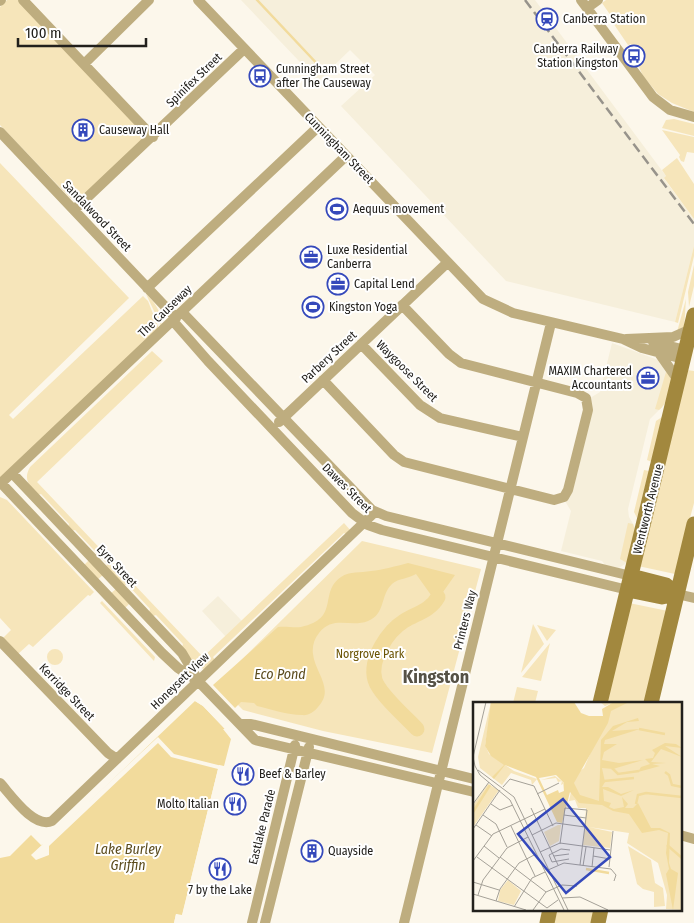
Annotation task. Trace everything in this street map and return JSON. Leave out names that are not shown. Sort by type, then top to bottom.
[{"type":"main road","name":"Wentworth Avenue","points":[[600,702],[678,380],[689,356],[692,322]]},
{"type":"main road","points":[[651,702],[694,524]]},
{"type":"main road","points":[[630,583],[662,597],[677,594]]},
{"type":"main road","points":[[547,923],[550,910]]},
{"type":"main road","points":[[598,923],[601,910]]},
{"type":"street","points":[[23,0],[153,137]]},
{"type":"street","points":[[84,64],[149,0]]},
{"type":"street","name":"Cunningham Street","points":[[198,0],[477,294],[494,306],[517,314],[622,339],[659,353],[689,356]]},
{"type":"street","points":[[598,0],[584,4],[653,97],[670,110],[694,118]]},
{"type":"street","name":"Spinifex Street","points":[[74,210],[244,49]]},
{"type":"street","points":[[147,288],[318,127]]},
{"type":"street","name":"Sandalwood Street","points":[[0,132],[147,288],[177,317]]},
{"type":"street","name":"The Causeway","points":[[0,484],[346,156]]},
{"type":"street","name":"Parbery Street","points":[[272,428],[447,263]]},
{"type":"street","points":[[323,380],[402,461],[415,466],[554,500],[565,496],[588,410],[588,402],[582,395],[458,362],[402,305]]},
{"type":"street","name":"Dawes Street","points":[[177,317],[282,418],[375,512],[595,567],[630,583]]},
{"type":"street","name":"Dawes Street","points":[[177,317],[272,428],[352,513],[365,523],[382,530],[592,581],[630,583]]},
{"type":"street","name":"Cunningham Street","points":[[622,339],[677,336],[692,322]]},
{"type":"street","name":"Printers Way","points":[[404,923],[535,382],[551,323]]},
{"type":"street","name":"Cunningham Street","points":[[645,339],[689,356]]},
{"type":"street","name":"Waygoose Street","points":[[361,344],[420,405],[440,418],[523,437]]},
{"type":"street","points":[[659,353],[678,380]]},
{"type":"street","name":"Eyre Street","points":[[12,473],[182,653],[198,681]]},
{"type":"street","name":"Eyre Street","points":[[0,484],[162,653],[178,668],[198,681],[255,740],[473,792]]},
{"type":"street","name":"Honeysett View","points":[[0,783],[32,817],[40,822],[48,823],[375,512]]},
{"type":"street","points":[[592,581],[595,567]]},
{"type":"street","points":[[677,594],[694,598]]},
{"type":"street","name":"Kerridge Street","points":[[0,641],[108,753],[117,759]]},
{"type":"street","points":[[241,724],[251,724],[473,779]]},
{"type":"street","name":"Eastlake Parade","points":[[252,923],[296,736]]},
{"type":"street","points":[[265,923],[311,740]]},
{"type":"shaded area","points":[[241,0],[535,0],[666,176],[664,179],[694,219],[694,246],[675,322],[506,281],[341,106],[375,75],[350,50],[318,81]]},
{"type":"shaded area","points":[[612,343],[661,361],[668,368],[662,407],[650,419],[628,509],[629,517],[635,527],[628,562],[619,568],[605,565],[602,561],[561,551],[571,511],[565,501],[590,398],[600,392]]},
{"type":"shaded area","points":[[218,596],[242,621],[226,637],[202,611]]},
{"type":"green space","points":[[7,0],[18,0],[144,134],[144,138],[79,200],[70,198],[0,125],[0,7]]},
{"type":"green space","points":[[606,0],[694,0],[694,112],[672,103],[658,94],[643,76],[635,58],[639,55],[631,44],[628,45],[611,20],[611,16],[602,3]]},
{"type":"green space","points":[[674,119],[694,124],[694,136],[662,128],[666,120]]},
{"type":"green space","points":[[662,130],[694,137],[694,153],[687,152],[684,162],[681,161],[680,155]]},
{"type":"green space","points":[[677,158],[694,184],[694,219],[664,178],[666,176],[662,170]]},
{"type":"green space","points":[[0,163],[129,298],[9,415],[13,419],[143,296],[148,301],[159,329],[0,479]]},
{"type":"green space","points":[[694,246],[694,256],[678,323],[675,322]]},
{"type":"green space","points":[[694,265],[694,286],[689,307],[688,292]]},
{"type":"green space","points":[[146,294],[160,313],[161,326]]},
{"type":"green space","points":[[686,299],[684,329],[677,332]]},
{"type":"green space","points":[[152,351],[163,361],[37,482],[203,657],[344,523],[351,531],[347,535],[344,533],[213,657],[215,660],[204,669],[194,665],[182,647],[183,644],[156,615],[153,616],[149,612],[150,609],[127,584],[124,586],[106,567],[107,564],[75,530],[72,531],[68,527],[69,524],[41,494],[38,495],[35,492],[27,479],[30,467]]},
{"type":"green space","points":[[687,370],[694,371],[694,503],[675,574],[638,566]]},
{"type":"green space","points":[[666,372],[670,373],[670,388],[665,403],[659,410],[655,409]]},
{"type":"green space","points":[[662,417],[652,462],[647,460],[656,421]]},
{"type":"green space","points":[[644,470],[649,471],[637,518],[634,512]]},
{"type":"green space","points":[[0,497],[7,500],[94,592],[90,596],[88,595],[33,647],[29,644],[18,654],[3,638],[11,630],[0,618]]},
{"type":"green space","points":[[628,523],[633,524],[635,531],[627,563],[620,559]]},
{"type":"green space","name":"Norgrove Park","points":[[362,541],[481,569],[432,753],[323,731],[243,710],[217,684]]},
{"type":"green space","points":[[89,560],[103,575],[97,580],[83,566]]},
{"type":"green space","points":[[116,589],[130,603],[124,609],[110,594]]},
{"type":"green space","points":[[102,601],[155,657],[154,661],[100,603]]},
{"type":"green space","points":[[629,603],[668,611],[645,702],[605,702]]},
{"type":"green space","points":[[533,624],[544,644],[521,673]]},
{"type":"green space","points":[[537,625],[556,630],[547,641]]},
{"type":"green space","points":[[550,643],[541,681],[522,677]]},
{"type":"green space","points":[[55,649],[63,657],[55,665],[47,657]]},
{"type":"green space","points":[[517,687],[538,691],[535,702],[513,702]]},
{"type":"green space","points":[[558,910],[595,910],[591,923],[554,923]]},
{"type":"water","name":"Eco Pond","points":[[408,563],[455,575],[436,602],[416,574],[392,584],[388,588],[378,614],[374,618],[362,623],[336,623],[324,628],[316,638],[313,651],[314,661],[323,681],[325,694],[323,700],[313,712],[304,715],[291,714],[257,706],[254,703],[241,702],[235,708],[213,685],[278,627],[301,627],[321,618],[334,583],[344,575],[380,570]]},
{"type":"water","name":"Lake Burley Griffin","points":[[195,701],[203,706],[225,729],[223,729],[231,739],[224,766],[219,765],[182,916],[176,914],[174,923],[0,923],[0,858],[10,856],[31,835],[41,845],[45,844]]},
{"type":"pier","points":[[197,699],[205,704],[227,728],[231,739],[224,728],[203,706],[195,701]]},
{"type":"pier","points":[[158,737],[174,754],[226,767],[220,769],[185,916],[178,917],[177,923],[174,923],[176,914],[182,915],[218,769],[171,757],[158,743],[49,846],[49,855],[36,860],[31,855]]},
{"type":"waterway","points":[[257,0],[322,69]]},
{"type":"waterway","points":[[417,729],[387,699],[378,686],[375,680],[375,663],[381,646],[392,631],[404,621],[427,609],[438,597]]},
{"type":"railway","points":[[525,0],[694,224]]},
{"type":"place","name":"Canberra Station","points":[[547,19]]},
{"type":"place","name":"Canberra Railway Station Kingston","points":[[634,56]]},
{"type":"place","name":"Cunningham Street after The Causeway","points":[[260,76]]},
{"type":"place","name":"Causeway Hall","points":[[83,130]]},
{"type":"place","name":"Aequus movement","points":[[337,209]]},
{"type":"place","name":"Luxe Residential Canberra","points":[[311,257]]},
{"type":"place","name":"Capital Lend","points":[[338,284]]},
{"type":"place","name":"Kingston Yoga","points":[[313,307]]},
{"type":"place","name":"MAXIM Chartered Accountants","points":[[648,378]]},
{"type":"place","name":"Beef & Barley","points":[[243,774]]},
{"type":"place","name":"Molto Italian","points":[[235,804]]},
{"type":"place","name":"Quayside","points":[[312,851]]},
{"type":"place","name":"7 by the Lake","points":[[220,869]]},
{"type":"district","name":"Kingston","points":[[436,677]]}]
